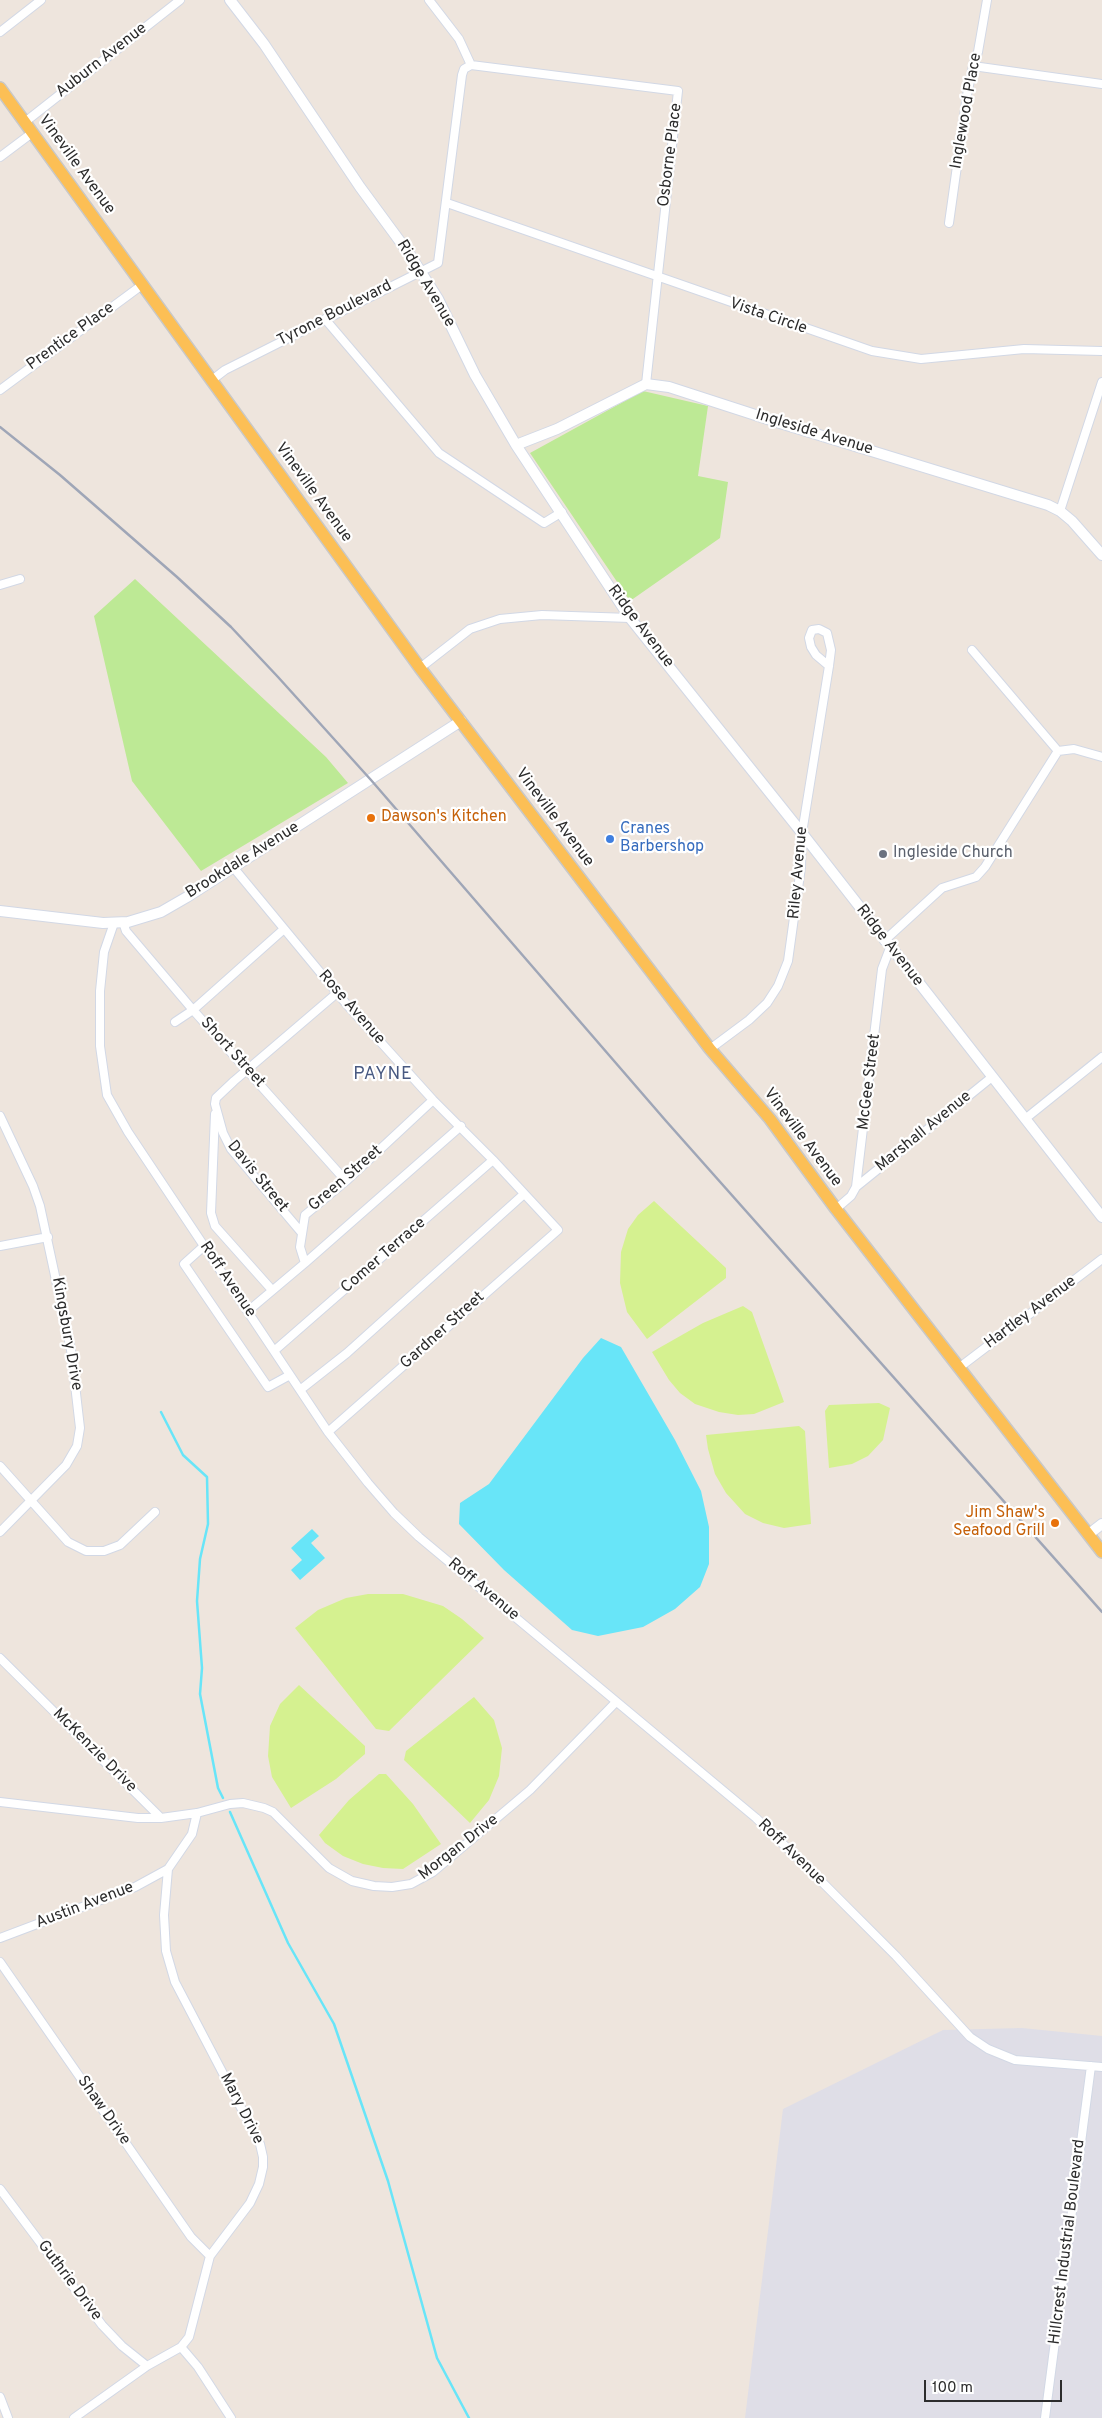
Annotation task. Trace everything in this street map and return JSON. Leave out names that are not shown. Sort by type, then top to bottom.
[{"type":"main road","name":"Vineville Avenue","points":[[0,88],[420,668],[710,1049],[770,1119],[836,1209],[1102,1552]]},
{"type":"street","points":[[0,32],[41,0]]},
{"type":"street","name":"Auburn Avenue","points":[[24,122],[180,0]]},
{"type":"street","name":"Ridge Avenue","points":[[230,0],[269,52],[420,271],[438,299],[476,375],[516,445],[562,512],[630,618],[802,833],[887,945],[1102,1217]]},
{"type":"street","points":[[429,0],[460,39],[471,66]]},
{"type":"street","name":"Inglewood Place","points":[[949,223],[973,66],[978,52],[987,0]]},
{"type":"street","name":"Tyrone Boulevard","points":[[212,380],[225,370],[438,263],[462,75],[464,69],[471,66]]},
{"type":"street","name":"Osborne Place","points":[[471,66],[678,91],[656,277],[646,384]]},
{"type":"street","points":[[973,66],[1102,84]]},
{"type":"street","points":[[0,157],[32,133]]},
{"type":"street","name":"Vista Circle","points":[[447,203],[846,344],[894,356],[940,358],[1024,349],[1055,348],[1102,351]]},
{"type":"street","name":"Prentice Place","points":[[0,390],[142,285]]},
{"type":"street","points":[[325,319],[438,453],[544,523],[562,512]]},
{"type":"street","points":[[1060,511],[1102,382]]},
{"type":"street","points":[[516,445],[557,429],[646,384]]},
{"type":"street","name":"Ingleside Avenue","points":[[646,384],[669,387],[780,424],[1048,505],[1072,520],[1102,554]]},
{"type":"street","points":[[0,585],[20,579]]},
{"type":"street","points":[[420,668],[470,630],[500,619],[542,615],[630,618]]},
{"type":"street","points":[[972,650],[1058,752]]},
{"type":"street","name":"Riley Avenue","points":[[710,1049],[762,1008],[778,986],[788,961],[802,867],[802,833],[829,666]]},
{"type":"street","name":"Brookdale Avenue","points":[[0,911],[119,922],[161,912],[461,722]]},
{"type":"street","points":[[887,945],[942,888],[976,876],[984,867],[1058,752],[1074,748],[1102,757]]},
{"type":"street","name":"Rose Avenue","points":[[233,867],[336,993],[433,1100],[461,1126],[558,1230]]},
{"type":"street","name":"Short Street","points":[[119,922],[193,1010],[346,1181]]},
{"type":"street","name":"Roff Avenue","points":[[119,922],[104,952],[100,991],[100,1046],[107,1096],[128,1132],[328,1432],[368,1483],[408,1526],[756,1818],[896,1956],[970,2037],[988,2050],[1015,2060],[1102,2067]]},
{"type":"street","points":[[176,1022],[193,1010],[284,928]]},
{"type":"street","name":"McGee Street","points":[[856,1188],[882,969],[887,945]]},
{"type":"street","points":[[272,1290],[215,1226],[211,1212],[216,1098],[336,993]]},
{"type":"street","points":[[1026,1119],[1102,1057]]},
{"type":"street","name":"Marshall Avenue","points":[[856,1188],[992,1077]]},
{"type":"street","name":"Green Street","points":[[304,1263],[300,1247],[305,1216],[346,1181],[433,1100]]},
{"type":"street","name":"Davis Street","points":[[215,1104],[223,1133],[231,1149],[301,1232]]},
{"type":"street","name":"Kingsbury Drive","points":[[0,1116],[33,1186],[48,1237],[70,1350],[80,1438],[66,1465],[0,1532]]},
{"type":"street","points":[[248,1312],[461,1126]]},
{"type":"street","name":"Comer Terrace","points":[[274,1351],[493,1160]]},
{"type":"street","points":[[836,1209],[851,1196],[856,1188]]},
{"type":"street","points":[[300,1390],[347,1353],[524,1194]]},
{"type":"street","name":"Gardner Street","points":[[328,1432],[558,1230]]},
{"type":"street","points":[[0,1246],[48,1237]]},
{"type":"street","points":[[204,1246],[184,1264],[268,1387],[290,1375]]},
{"type":"street","name":"Hartley Avenue","points":[[960,1367],[1102,1259]]},
{"type":"street","points":[[0,1466],[68,1542],[77,1548],[94,1552],[120,1545],[155,1512]]},
{"type":"street","points":[[1089,1534],[1102,1524]]},
{"type":"street","name":"McKenzie Drive","points":[[0,1658],[162,1818]]},
{"type":"street","name":"Morgan Drive","points":[[198,1813],[230,1804],[243,1803],[264,1808],[278,1818],[329,1868],[341,1876],[374,1886],[392,1887],[412,1884],[433,1872],[530,1790],[616,1702]]},
{"type":"street","points":[[0,1802],[138,1818],[162,1818],[198,1813],[192,1834],[168,1869]]},
{"type":"street","name":"Austin Avenue","points":[[0,1938],[135,1888],[168,1869]]},
{"type":"street","name":"Mary Drive","points":[[168,1869],[164,1932],[169,1966],[175,1982],[260,2144],[263,2157],[259,2184],[255,2194],[210,2256],[192,2328],[189,2337],[181,2347]]},
{"type":"street","name":"Shaw Drive","points":[[0,1962],[191,2237],[210,2256]]},
{"type":"street","name":"Hillcrest Industrial Boulevard","points":[[1045,2418],[1090,2066]]},
{"type":"street","name":"Guthrie Drive","points":[[0,2189],[102,2324],[122,2346],[147,2366]]},
{"type":"street","points":[[74,2418],[147,2366],[181,2347],[198,2367],[231,2418]]},
{"type":"street","points":[[0,2397],[8,2418]]},
{"type":"shaded area","points":[[1022,2028],[1102,2036],[1102,2418],[745,2418],[783,2109],[943,2030]]},
{"type":"green space","points":[[643,391],[708,406],[698,476],[728,482],[720,538],[630,601],[530,453]]},
{"type":"green space","points":[[135,579],[326,757],[348,783],[201,871],[132,781],[94,616]]},
{"type":"green space","points":[[654,1201],[726,1268],[726,1278],[647,1339],[627,1312],[620,1283],[621,1252],[628,1229],[638,1215]]},
{"type":"green space","points":[[743,1306],[752,1312],[784,1402],[754,1414],[738,1415],[719,1412],[695,1404],[680,1393],[669,1380],[652,1352],[703,1323]]},
{"type":"green space","points":[[879,1403],[890,1408],[883,1440],[868,1456],[852,1464],[829,1468],[825,1411],[829,1405]]},
{"type":"green space","points":[[799,1426],[805,1431],[811,1524],[784,1528],[763,1523],[745,1514],[726,1493],[715,1474],[706,1435]]},
{"type":"green space","points":[[368,1594],[403,1594],[443,1606],[484,1638],[389,1731],[376,1729],[295,1628],[318,1610],[346,1598]]},
{"type":"green space","points":[[299,1685],[365,1746],[365,1754],[336,1779],[291,1808],[272,1777],[268,1756],[270,1726],[280,1704]]},
{"type":"green space","points":[[474,1697],[494,1720],[502,1748],[499,1776],[489,1800],[470,1823],[404,1760],[406,1751]]},
{"type":"green space","points":[[379,1774],[386,1774],[413,1804],[441,1844],[403,1869],[363,1864],[343,1856],[325,1843],[319,1835],[349,1800]]},
{"type":"water","points":[[601,1338],[621,1347],[675,1440],[701,1491],[709,1527],[709,1564],[700,1587],[675,1609],[643,1627],[598,1636],[572,1630],[504,1570],[459,1524],[460,1503],[489,1484],[583,1358]]},
{"type":"water","points":[[312,1529],[319,1536],[311,1543],[325,1558],[300,1580],[291,1570],[302,1560],[291,1548]]},
{"type":"waterway","points":[[161,1412],[183,1455],[207,1477],[208,1524],[200,1559],[197,1601],[202,1668],[200,1694],[218,1788],[223,1798]]},
{"type":"waterway","points":[[230,1812],[288,1943],[334,2024],[388,2181],[437,2358],[469,2418]]},
{"type":"railway","points":[[0,427],[60,475],[177,577],[231,627],[278,677],[371,780],[666,1121],[1102,1612]]},
{"type":"place","name":"Dawson's Kitchen","points":[[371,818]]},
{"type":"place","name":"Cranes Barbershop","points":[[610,839]]},
{"type":"place","name":"Ingleside Church","points":[[883,854]]},
{"type":"place","name":"Jim Shaw's Seafood Grill","points":[[1055,1523]]},
{"type":"district","name":"PAYNE","points":[[383,1075]]}]
